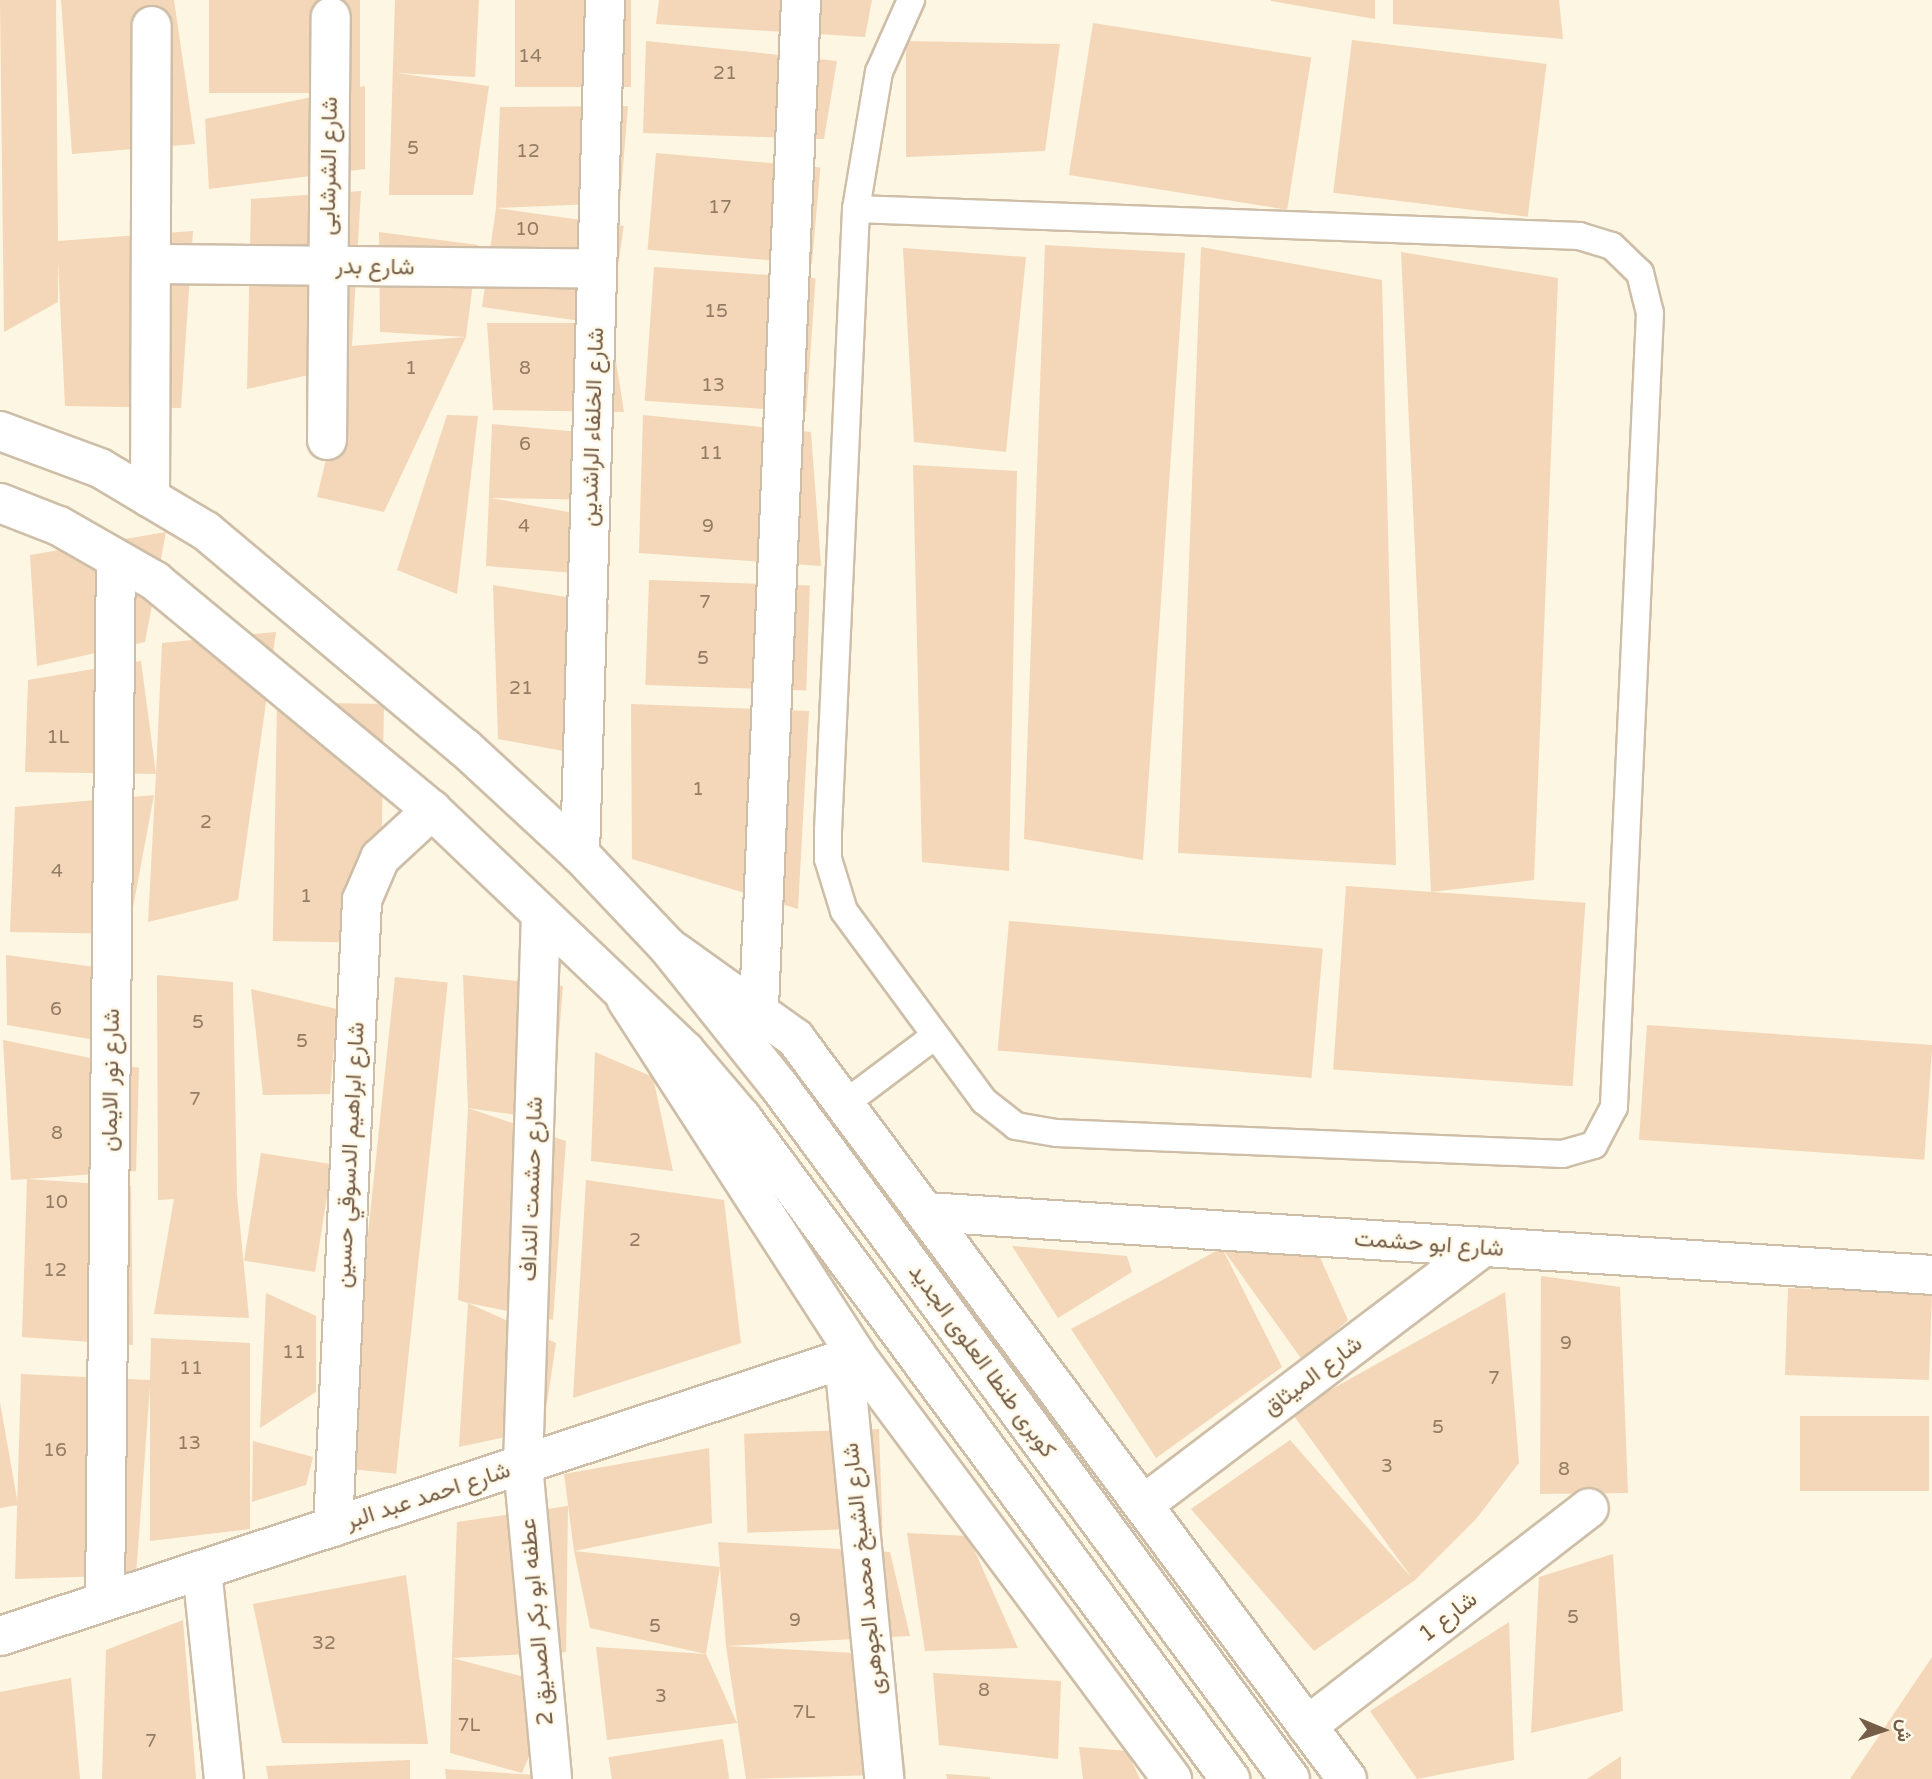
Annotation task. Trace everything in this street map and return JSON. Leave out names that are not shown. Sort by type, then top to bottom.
[{"type":"street","name":"شارع الخلفاء الراشدين","points":[[580,854],[605,0]]},
{"type":"street","points":[[759,1007],[801,0]]},
{"type":"street","name":"شارع الشرشابى","points":[[327,440],[331,17]]},
{"type":"street","points":[[150,498],[152,26]]},
{"type":"street","name":"شارع بدر","points":[[153,264],[597,269]]},
{"type":"street","points":[[0,431],[100,468],[206,531],[466,748],[580,854],[668,947],[759,1007],[795,1038],[847,1102],[1347,1779]]},
{"type":"street","points":[[0,503],[60,526],[155,581],[432,810],[620,988],[656,1055],[850,1358],[1172,1779]]},
{"type":"street","name":"شارع نور الايمان","points":[[105,1601],[116,559]]},
{"type":"street","name":"شارع ابراهيم الدسوقي حسين","points":[[333,1527],[362,900],[380,858],[432,810]]},
{"type":"street","name":"شارع حشمت النداف","points":[[523,1465],[541,914]]},
{"type":"street","name":"كوبرى طنطا العلوى الجديد","points":[[668,947],[918,1275],[1290,1779]]},
{"type":"street","name":"كوبرى طنطا العلوى الجديد","points":[[620,988],[742,1118],[1230,1779]]},
{"type":"street","name":"شارع ابو حشمت","points":[[926,1212],[1932,1275]]},
{"type":"street","name":"شارع الميثاق","points":[[1143,1504],[1483,1247]]},
{"type":"street","name":"شارع احمد عبد البر","points":[[0,1636],[850,1358]]},
{"type":"street","name":"شارع الشيخ محمد الجوهرى","points":[[850,1358],[884,1779]]},
{"type":"street","name":"عطفه ابو بكر الصديق 2","points":[[523,1465],[552,1779]]},
{"type":"street","name":"شارع 1","points":[[1307,1726],[1588,1508]]},
{"type":"street","points":[[202,1570],[224,1779]]},
{"type":"lane","points":[[856,209],[1579,236],[1627,257],[1640,273],[1650,313],[1614,1107],[1599,1140],[1563,1154],[1036,1131],[1016,1126],[984,1101],[844,911],[828,859],[856,209],[873,97],[911,0]]},
{"type":"lane","points":[[847,1102],[935,1036]]},
{"type":"building","points":[[0,0],[56,0],[58,241],[193,231],[181,408],[65,406],[58,261],[58,302],[4,332]]},
{"type":"building","points":[[61,0],[174,0],[195,144],[72,154]]},
{"type":"building","points":[[209,0],[360,0],[360,93],[209,93]]},
{"type":"building","points":[[395,0],[479,0],[475,77],[396,73],[489,86],[473,195],[389,195]]},
{"type":"building","points":[[515,0],[631,0],[631,87],[515,87]]},
{"type":"building","points":[[659,0],[872,0],[865,37],[656,24]]},
{"type":"building","points":[[1375,0],[1375,19],[1271,1]]},
{"type":"building","points":[[1393,0],[1559,0],[1563,39],[1393,24]]},
{"type":"building","points":[[1093,23],[1311,58],[1287,210],[1069,175]]},
{"type":"building","points":[[1352,40],[1547,64],[1528,217],[1333,193]]},
{"type":"building","points":[[646,41],[837,61],[824,139],[643,133]]},
{"type":"building","points":[[906,41],[1060,44],[1045,151],[906,157]]},
{"type":"building","points":[[365,86],[365,169],[209,189],[205,119]]},
{"type":"building","points":[[628,106],[620,203],[496,208],[500,107]]},
{"type":"building","points":[[656,153],[820,167],[812,264],[648,250]]},
{"type":"building","points":[[361,191],[352,346],[466,337],[384,512],[317,497],[348,366],[247,389],[251,199]]},
{"type":"building","points":[[496,208],[624,226],[610,325],[482,307]]},
{"type":"building","points":[[379,232],[478,245],[466,337],[380,332]]},
{"type":"building","points":[[1045,245],[1185,253],[1143,860],[1024,839]]},
{"type":"building","points":[[1201,247],[1382,280],[1396,865],[1178,853]]},
{"type":"building","points":[[903,248],[1026,257],[1006,452],[914,442]]},
{"type":"building","points":[[1401,252],[1558,278],[1534,880],[1431,892]]},
{"type":"building","points":[[654,267],[816,278],[806,412],[645,401]]},
{"type":"building","points":[[487,323],[610,323],[624,412],[493,410]]},
{"type":"building","points":[[447,415],[478,416],[457,594],[397,570]]},
{"type":"building","points":[[643,415],[811,432],[821,566],[639,553]]},
{"type":"building","points":[[492,424],[613,435],[608,500],[490,498],[607,519],[601,575],[486,566]]},
{"type":"building","points":[[913,465],[1017,471],[1009,871],[922,862]]},
{"type":"building","points":[[166,532],[145,642],[37,666],[30,555]]},
{"type":"building","points":[[649,580],[810,586],[806,691],[645,685]]},
{"type":"building","points":[[493,585],[609,604],[601,758],[498,739]]},
{"type":"building","points":[[276,632],[238,900],[148,922],[162,643]]},
{"type":"building","points":[[141,661],[156,774],[25,772],[28,680]]},
{"type":"building","points":[[277,702],[384,704],[380,943],[273,941]]},
{"type":"building","points":[[631,704],[809,711],[798,909],[632,859]]},
{"type":"building","points":[[154,795],[128,934],[10,932],[15,807]]},
{"type":"building","points":[[1346,886],[1585,903],[1573,1086],[1333,1070]]},
{"type":"building","points":[[1009,921],[1323,948],[1311,1078],[998,1051]]},
{"type":"building","points":[[6,955],[132,972],[131,1046],[7,1025]]},
{"type":"building","points":[[157,975],[233,982],[237,1195],[249,1318],[154,1314],[174,1199],[158,1200]]},
{"type":"building","points":[[463,975],[563,986],[552,1120],[468,1108]]},
{"type":"building","points":[[395,977],[448,983],[396,1474],[343,1468]]},
{"type":"building","points":[[251,989],[337,1009],[330,1094],[263,1095]]},
{"type":"building","points":[[1647,1025],[1932,1045],[1924,1160],[1639,1140]]},
{"type":"building","points":[[3,1040],[139,1068],[136,1171],[11,1180]]},
{"type":"building","points":[[595,1052],[653,1077],[673,1171],[591,1161]]},
{"type":"building","points":[[468,1108],[566,1141],[553,1320],[458,1300]]},
{"type":"building","points":[[261,1153],[332,1164],[315,1272],[244,1261]]},
{"type":"building","points":[[27,1179],[131,1186],[133,1345],[22,1337]]},
{"type":"building","points":[[586,1180],[724,1200],[741,1343],[573,1398]]},
{"type":"building","points":[[1012,1246],[1127,1256],[1132,1272],[1058,1318]]},
{"type":"building","points":[[1222,1248],[1318,1253],[1348,1320],[1303,1361]]},
{"type":"building","points":[[1222,1248],[1282,1367],[1156,1458],[1071,1329]]},
{"type":"building","points":[[1541,1276],[1620,1287],[1628,1493],[1540,1494]]},
{"type":"building","points":[[1788,1288],[1932,1293],[1929,1380],[1785,1375]]},
{"type":"building","points":[[1505,1292],[1519,1463],[1476,1519],[1415,1580],[1314,1651],[1191,1509],[1290,1440],[1412,1578],[1291,1412]]},
{"type":"building","points":[[266,1293],[316,1316],[316,1392],[260,1428]]},
{"type":"building","points":[[468,1303],[556,1343],[543,1429],[459,1447]]},
{"type":"building","points":[[151,1338],[250,1343],[250,1529],[150,1541],[150,1387],[136,1575],[15,1579],[21,1374],[150,1380]]},
{"type":"building","points":[[0,1402],[18,1505],[0,1508]]},
{"type":"building","points":[[1800,1416],[1929,1416],[1929,1491],[1800,1491]]},
{"type":"building","points":[[879,1429],[882,1528],[748,1533],[744,1434]]},
{"type":"building","points":[[253,1441],[313,1457],[306,1485],[252,1502]]},
{"type":"building","points":[[709,1448],[712,1523],[574,1551],[564,1474]]},
{"type":"building","points":[[568,1506],[566,1652],[452,1658],[457,1522]]},
{"type":"building","points":[[907,1533],[968,1536],[1018,1648],[925,1651]]},
{"type":"building","points":[[718,1542],[890,1552],[910,1636],[726,1646]]},
{"type":"building","points":[[574,1551],[720,1567],[706,1654],[590,1628]]},
{"type":"building","points":[[1613,1554],[1623,1711],[1531,1733],[1539,1577]]},
{"type":"building","points":[[406,1575],[428,1744],[282,1743],[253,1604]]},
{"type":"building","points":[[183,1620],[196,1779],[102,1779],[106,1650]]},
{"type":"building","points":[[1509,1622],[1514,1760],[1417,1779],[1370,1711]]},
{"type":"building","points":[[726,1646],[891,1655],[906,1774],[746,1779]]},
{"type":"building","points":[[596,1647],[706,1654],[737,1723],[607,1740]]},
{"type":"building","points":[[1932,1657],[1932,1779],[1850,1779]]},
{"type":"building","points":[[452,1658],[559,1686],[522,1773],[450,1753]]},
{"type":"building","points":[[933,1673],[1061,1681],[1058,1759],[939,1745]]},
{"type":"building","points":[[71,1678],[80,1779],[0,1779],[0,1692]]},
{"type":"building","points":[[723,1739],[729,1779],[612,1779],[608,1757]]},
{"type":"building","points":[[1079,1747],[1127,1751],[1140,1779],[1083,1779]]},
{"type":"building","points":[[1621,1756],[1621,1779],[1587,1779]]},
{"type":"building","points":[[410,1760],[410,1779],[268,1779],[266,1766]]},
{"type":"building","points":[[445,1769],[566,1777],[446,1779]]},
{"type":"building","points":[[946,1774],[990,1777],[990,1779],[947,1779]]}]
